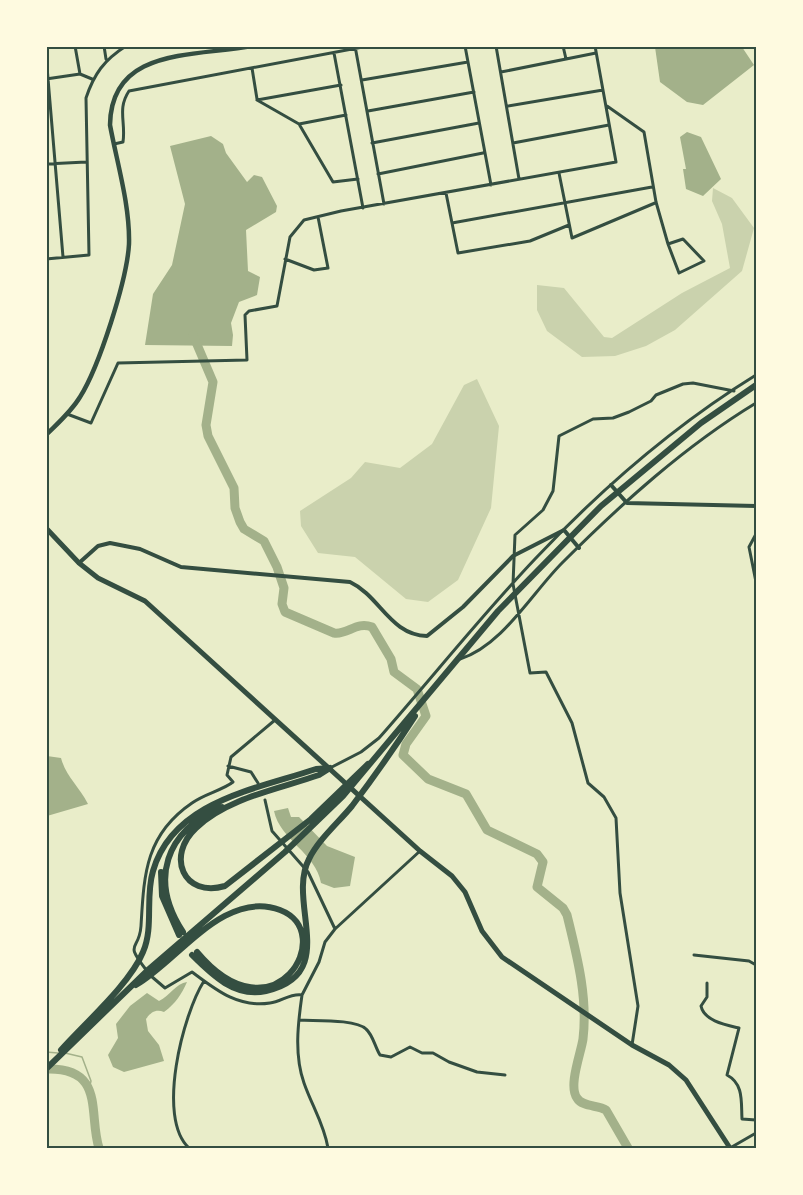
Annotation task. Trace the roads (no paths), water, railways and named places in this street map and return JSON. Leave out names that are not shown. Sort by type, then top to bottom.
[{"type":"highway","points":[[151,971],[285,852],[343,796],[498,611],[601,506],[700,423],[756,385]]},
{"type":"highway","points":[[46,528],[79,563],[98,578],[145,601],[420,850],[452,876],[465,892],[482,931],[502,957],[632,1045],[669,1065],[686,1080],[730,1148]]},
{"type":"highway","points":[[46,1068],[128,989],[191,939],[228,914],[242,909],[260,907],[278,909],[294,919],[303,937],[302,955],[297,965],[281,981],[252,988],[230,982],[195,953],[215,978],[239,990],[263,992],[285,984],[301,968],[309,949],[309,930],[302,897],[304,877],[315,849],[374,776],[424,700]]},
{"type":"highway","points":[[240,802],[195,828],[187,840],[181,860],[189,880],[208,890],[225,886],[279,846],[361,768],[377,757]]},
{"type":"highway","points":[[175,832],[166,852],[160,882],[166,910],[181,934],[166,894],[165,878],[172,849],[190,824],[207,813],[319,776],[330,768]]},
{"type":"highway","points":[[46,1068],[130,973],[143,953],[147,940],[153,872],[164,846],[175,832],[203,808],[316,769],[330,768]]},
{"type":"main road","points":[[46,435],[67,414],[87,387],[125,271],[129,243],[128,221],[110,109],[116,90],[124,79],[138,68],[148,64],[252,46]]},
{"type":"street","points":[[75,46],[80,74]]},
{"type":"street","points":[[104,46],[106,60]]},
{"type":"street","points":[[46,259],[89,255],[90,210],[84,107],[92,80],[106,60],[126,46]]},
{"type":"street","points":[[186,46],[188,56]]},
{"type":"street","points":[[114,144],[123,142],[120,114],[129,91],[368,46]]},
{"type":"street","points":[[465,46],[483,153],[491,185]]},
{"type":"street","points":[[496,46],[519,179]]},
{"type":"street","points":[[563,46],[566,59]]},
{"type":"street","points":[[67,414],[91,423],[118,363],[247,360],[245,315],[249,311],[277,306],[290,237],[304,220],[615,162],[595,46]]},
{"type":"street","points":[[355,48],[384,204]]},
{"type":"street","points":[[334,53],[363,208]]},
{"type":"street","points":[[501,72],[596,53]]},
{"type":"street","points":[[46,55],[57,164],[63,257]]},
{"type":"street","points":[[362,81],[468,62]]},
{"type":"street","points":[[252,68],[257,100]]},
{"type":"street","points":[[48,79],[80,74],[92,80]]},
{"type":"street","points":[[257,100],[341,85]]},
{"type":"street","points":[[507,106],[603,90]]},
{"type":"street","points":[[368,111],[474,92]]},
{"type":"street","points":[[257,100],[299,124],[333,182],[358,179]]},
{"type":"street","points":[[607,106],[644,132],[652,187],[669,244],[679,273],[704,261],[683,239],[669,244]]},
{"type":"street","points":[[299,124],[346,114]]},
{"type":"street","points":[[372,143],[479,123]]},
{"type":"street","points":[[513,143],[610,125]]},
{"type":"street","points":[[378,174],[483,153]]},
{"type":"street","points":[[46,164],[86,162]]},
{"type":"street","points":[[559,172],[572,238],[656,202]]},
{"type":"street","points":[[452,223],[652,187]]},
{"type":"street","points":[[447,193],[458,253],[530,241],[569,225]]},
{"type":"street","points":[[285,259],[314,270],[328,268],[318,217]]},
{"type":"street","points":[[330,768],[361,752],[379,738],[513,584],[611,485],[692,418],[756,375]]},
{"type":"street","points":[[632,1045],[638,1006],[620,893],[616,818],[604,797],[588,783],[572,723],[546,672],[530,673],[513,584],[515,535],[543,510],[553,491],[559,436],[593,419],[613,418],[629,412],[656,395],[683,384],[693,382],[734,391]]},
{"type":"street","points":[[446,662],[464,658],[484,647],[579,548],[627,502],[669,465],[756,403]]},
{"type":"street","points":[[611,485],[627,502],[664,506],[756,506]]},
{"type":"street","points":[[79,563],[99,546],[110,543],[140,549],[181,567],[350,582],[360,587],[402,628],[418,636],[427,636],[463,607],[513,556],[564,530]]},
{"type":"street","points":[[564,530],[579,548]]},
{"type":"street","points":[[756,534],[749,547],[756,582]]},
{"type":"street","points":[[276,719],[231,757],[227,775],[232,782],[210,791],[184,808],[151,850],[144,869],[140,932],[133,948],[136,957],[160,987],[171,986],[192,972],[230,999],[244,1003],[270,1003],[302,994]]},
{"type":"street","points":[[228,766],[251,772],[258,783]]},
{"type":"street","points":[[265,800],[272,831],[308,872],[335,929]]},
{"type":"street","points":[[328,1149],[320,1116],[303,1083],[300,1068],[302,994],[319,962],[325,942],[335,929],[420,850]]},
{"type":"street","points":[[694,954],[749,961],[756,965]]},
{"type":"street","points":[[189,1149],[177,1130],[172,1085],[173,1071],[193,1004],[204,981]]},
{"type":"street","points":[[707,983],[707,998],[701,1006],[702,1011],[710,1018],[739,1029],[727,1075],[734,1079],[740,1089],[742,1119],[756,1120]]},
{"type":"street","points":[[300,1020],[346,1022],[362,1026],[369,1032],[380,1055],[391,1057],[410,1047],[422,1053],[433,1053],[449,1062],[480,1073],[505,1075]]},
{"type":"street","points":[[730,1148],[756,1133]]},
{"type":"waterway","points":[[193,335],[213,382],[206,425],[208,436],[234,488],[235,508],[240,522],[244,529],[264,541],[277,567],[284,588],[282,604],[285,612],[334,633],[361,626],[372,627],[391,659],[394,672],[417,689],[426,716],[406,744],[403,755],[428,779],[466,794],[487,830],[537,854],[543,862],[537,887],[563,908],[567,915],[583,992],[583,1039],[574,1078],[575,1093],[579,1101],[606,1110],[628,1148]]},
{"type":"waterway","points":[[46,1052],[58,1053]]},
{"type":"waterway","points":[[65,1053],[82,1057],[91,1081],[89,1089]]},
{"type":"waterway","points":[[46,1069],[65,1070],[78,1076],[86,1084],[91,1095],[99,1148]]}]
